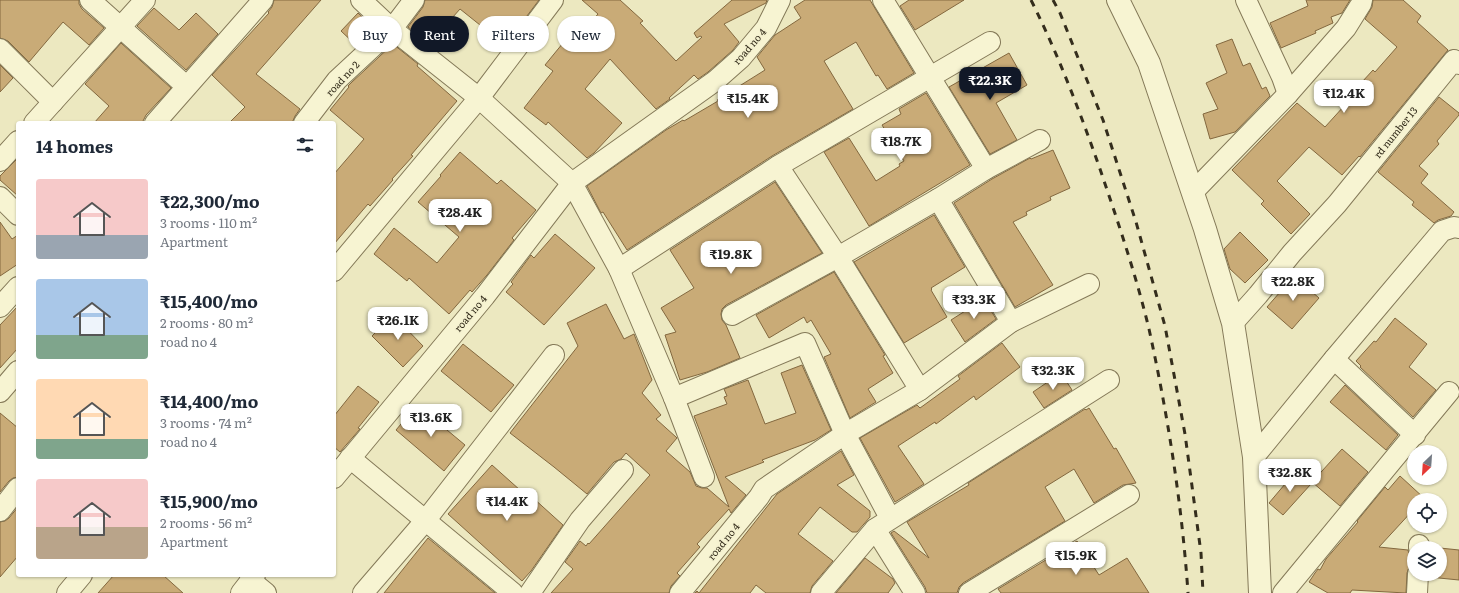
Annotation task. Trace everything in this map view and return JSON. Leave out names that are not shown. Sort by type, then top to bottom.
[{"type":"street","points":[[90,0],[186,86]]},
{"type":"street","points":[[36,121],[145,0]]},
{"type":"street","points":[[157,121],[263,0]]},
{"type":"street","points":[[360,0],[378,16]]},
{"type":"street","name":"road no 2","points":[[402,16],[414,0]]},
{"type":"street","points":[[336,269],[480,98],[553,0]]},
{"type":"street","name":"road no 4","points":[[336,476],[485,296],[572,183],[715,81],[741,58],[766,28],[780,0]]},
{"type":"street","points":[[883,0],[986,169]]},
{"type":"street","points":[[1118,0],[1149,63],[1193,192],[1233,323],[1254,457],[1260,593]]},
{"type":"street","points":[[1246,0],[1288,94]]},
{"type":"street","points":[[1193,192],[1288,94],[1346,28],[1362,4],[1362,0]]},
{"type":"street","points":[[402,37],[480,98],[572,183],[620,270],[674,398],[704,477]]},
{"type":"street","points":[[620,270],[778,166],[990,42]]},
{"type":"street","points":[[0,49],[53,102]]},
{"type":"street","name":"road no 2","points":[[306,121],[338,80],[368,52]]},
{"type":"street","name":"rd number 13","points":[[1233,323],[1258,295],[1292,252],[1337,204],[1456,62]]},
{"type":"street","points":[[732,315],[838,257],[938,199],[986,169],[1040,140]]},
{"type":"street","points":[[0,161],[16,143]]},
{"type":"street","points":[[778,166],[838,257],[920,390]]},
{"type":"street","points":[[0,197],[16,213]]},
{"type":"street","points":[[938,199],[1011,322]]},
{"type":"street","points":[[1254,457],[1442,231],[1454,227],[1459,228]]},
{"type":"street","name":"road no 4","points":[[680,593],[764,489],[845,434],[920,390],[1011,322],[1089,284]]},
{"type":"street","points":[[0,307],[16,289]]},
{"type":"street","points":[[674,398],[805,343],[882,524],[915,593]]},
{"type":"street","points":[[363,593],[425,521],[554,355]]},
{"type":"street","points":[[1334,359],[1415,435]]},
{"type":"street","points":[[0,392],[16,372]]},
{"type":"street","points":[[821,593],[882,524],[1109,380]]},
{"type":"street","points":[[1283,593],[1449,392]]},
{"type":"street","points":[[350,458],[512,593]]},
{"type":"street","points":[[530,593],[580,520],[623,470]]},
{"type":"street","points":[[0,511],[16,491]]},
{"type":"street","points":[[969,593],[1129,495]]},
{"type":"street","points":[[67,593],[80,577]]},
{"type":"street","points":[[1417,593],[1418,581]]},
{"type":"street","points":[[249,583],[266,593]]},
{"type":"building","points":[[0,0],[79,0],[79,4],[82,9],[104,28],[89,45],[63,22],[29,62],[8,41],[0,38]]},
{"type":"building","points":[[274,0],[321,0],[256,74],[300,109],[293,121],[231,121],[245,107],[212,75],[269,13],[268,12],[272,7]]},
{"type":"building","points":[[425,0],[539,0],[527,16],[477,16],[477,23],[460,9],[454,16],[416,16],[423,7]]},
{"type":"building","points":[[582,0],[620,0],[643,21],[640,23],[676,61],[702,37],[700,36],[697,38],[694,33],[732,0],[767,0],[766,3],[724,24],[739,42],[733,50],[698,79],[694,75],[669,98],[670,99],[656,109],[610,59],[585,89],[622,123],[594,153],[587,158],[548,122],[546,125],[524,108],[553,71],[545,65],[557,50],[557,52],[615,52],[615,16],[596,16],[598,14]]},
{"type":"building","points":[[805,0],[870,0],[914,73],[887,89],[878,75],[876,76],[856,42],[824,61],[853,109],[772,156],[627,250],[603,212],[601,213],[587,186],[666,130],[718,101],[717,100],[765,70],[757,57],[775,35],[801,18],[794,7]]},
{"type":"building","points":[[909,0],[964,0],[915,30],[900,6]]},
{"type":"building","points":[[1306,0],[1350,0],[1342,13],[1331,17],[1333,23],[1315,31],[1316,33],[1281,48],[1270,23],[1308,6]]},
{"type":"building","points":[[1373,0],[1403,0],[1421,16],[1417,22],[1448,50],[1360,157],[1359,156],[1342,175],[1309,147],[1277,181],[1310,214],[1291,234],[1261,204],[1264,201],[1232,170],[1297,103],[1325,127],[1364,84],[1362,82],[1373,70],[1375,72],[1397,47],[1365,19],[1372,7]]},
{"type":"building","points":[[154,8],[179,30],[196,13],[218,34],[186,70],[137,26]]},
{"type":"building","points":[[348,24],[348,38],[341,31]]},
{"type":"building","points":[[1232,39],[1243,66],[1250,63],[1262,89],[1266,87],[1270,96],[1235,132],[1210,139],[1203,114],[1218,109],[1206,83],[1227,73],[1216,45]]},
{"type":"building","points":[[121,43],[171,88],[146,115],[143,121],[96,121],[109,106],[85,84]]},
{"type":"building","points":[[402,51],[418,64],[417,66],[457,101],[411,155],[413,156],[392,179],[393,180],[370,206],[368,204],[336,242],[336,172],[364,139],[330,110],[349,87],[348,86],[384,52]]},
{"type":"building","points":[[1009,53],[1027,85],[996,103],[1017,140],[990,154],[949,87]]},
{"type":"building","points":[[0,65],[13,78],[0,92]]},
{"type":"building","points":[[926,93],[970,165],[869,226],[824,152],[849,138],[876,181],[900,166],[899,164],[904,161],[882,125],[901,114],[899,109]]},
{"type":"building","points":[[1439,97],[1459,113],[1459,115],[1437,141],[1439,144],[1419,166],[1428,174],[1421,183],[1454,212],[1451,216],[1438,220],[1434,223],[1412,205],[1414,202],[1378,172]]},
{"type":"building","points":[[1053,150],[1070,188],[1050,197],[1051,200],[1026,212],[1027,215],[1013,222],[1053,285],[1015,307],[954,203],[992,179],[1030,158],[1031,159]]},
{"type":"building","points":[[460,152],[497,184],[501,180],[536,210],[512,238],[514,240],[487,275],[472,292],[470,290],[449,314],[409,278],[407,281],[374,254],[394,228],[437,263],[459,237],[418,202]]},
{"type":"building","points":[[16,160],[16,194],[0,180],[0,176]]},
{"type":"building","points":[[775,182],[822,253],[726,305],[722,309],[722,320],[726,325],[740,358],[707,372],[680,380],[665,335],[676,332],[661,308],[694,288],[670,250]]},
{"type":"building","points":[[934,215],[965,267],[931,288],[947,317],[904,343],[854,262]]},
{"type":"building","points":[[0,222],[12,239],[16,236],[16,265],[0,276]]},
{"type":"building","points":[[1240,232],[1268,260],[1245,283],[1230,269],[1224,249]]},
{"type":"building","points":[[555,234],[595,268],[544,325],[506,292],[513,284],[511,282],[531,255],[534,258]]},
{"type":"building","points":[[834,272],[885,355],[883,356],[893,373],[868,389],[876,402],[850,418],[824,357],[831,354],[811,320],[807,323],[804,317],[769,338],[756,315]]},
{"type":"building","points":[[1294,276],[1319,298],[1292,329],[1267,307]]},
{"type":"building","points":[[984,299],[996,319],[965,342],[951,320]]},
{"type":"building","points":[[606,304],[624,339],[634,334],[652,380],[642,393],[661,415],[656,419],[677,438],[666,451],[690,472],[696,486],[707,488],[729,507],[694,416],[727,404],[724,397],[727,396],[724,389],[748,380],[765,424],[796,413],[781,373],[802,365],[831,430],[815,440],[762,460],[764,462],[725,477],[746,495],[731,513],[729,509],[697,544],[700,547],[677,573],[680,576],[671,586],[669,593],[551,593],[573,569],[565,562],[580,541],[586,546],[588,543],[589,544],[650,475],[626,453],[621,459],[614,462],[587,494],[510,433],[578,346],[567,323]]},
{"type":"building","points":[[16,308],[16,350],[0,368],[0,325]]},
{"type":"building","points":[[393,315],[423,346],[403,367],[372,336]]},
{"type":"building","points":[[1395,318],[1427,344],[1409,367],[1436,390],[1413,417],[1360,367],[1361,366],[1356,361],[1374,341],[1376,342]]},
{"type":"building","points":[[1002,343],[1020,367],[976,400],[974,396],[936,424],[935,422],[898,446],[924,484],[895,502],[860,438],[917,405],[920,408],[960,379],[958,376]]},
{"type":"building","points":[[463,344],[514,385],[491,412],[441,371]]},
{"type":"building","points":[[1061,373],[1072,390],[1044,408],[1033,392]]},
{"type":"building","points":[[1345,385],[1398,435],[1386,450],[1330,402]]},
{"type":"building","points":[[358,386],[379,402],[358,428],[360,429],[340,452],[336,449],[336,414]]},
{"type":"building","points":[[417,405],[465,445],[444,471],[396,430]]},
{"type":"building","points":[[1089,408],[1114,449],[1116,448],[1136,483],[1123,485],[1094,503],[1074,469],[1045,487],[1065,521],[963,583],[959,587],[957,593],[927,593],[925,587],[891,533],[894,531],[929,558],[907,522],[969,485],[968,483],[1085,409],[1086,410]]},
{"type":"building","points":[[0,413],[16,426],[16,477],[9,481],[0,492]]},
{"type":"building","points":[[1342,449],[1368,472],[1340,506],[1312,482]]},
{"type":"building","points":[[841,451],[854,475],[837,485],[870,511],[870,517],[857,532],[852,532],[820,507],[798,534],[833,561],[812,586],[810,593],[766,593],[756,585],[750,593],[699,593],[777,494]]},
{"type":"building","points":[[492,465],[530,499],[532,497],[563,525],[531,571],[522,581],[448,514]]},
{"type":"building","points":[[1296,471],[1311,484],[1283,515],[1269,503]]},
{"type":"building","points":[[1400,476],[1407,482],[1407,485],[1410,485],[1419,493],[1407,493],[1407,517],[1379,547],[1407,550],[1406,593],[1352,590],[1350,593],[1328,593],[1309,582],[1385,487],[1388,490]]},
{"type":"building","points":[[16,509],[16,558],[0,577],[0,522],[9,518]]},
{"type":"building","points":[[428,538],[495,593],[384,593]]},
{"type":"building","points":[[1077,541],[1099,575],[1127,558],[1149,593],[1001,593],[998,589]]},
{"type":"building","points":[[1447,549],[1459,550],[1459,580],[1447,579]]},
{"type":"building","points":[[865,558],[893,579],[895,583],[888,593],[836,593]]},
{"type":"building","points":[[112,577],[165,577],[183,593],[98,593]]},
{"type":"railway","points":[[1031,0],[1041,20],[1085,126],[1133,269],[1144,309],[1162,395],[1173,461],[1182,527],[1188,593]]},
{"type":"railway","points":[[1053,0],[1060,13],[1103,120],[1136,222],[1165,326],[1185,434],[1201,553],[1203,593]]}]
